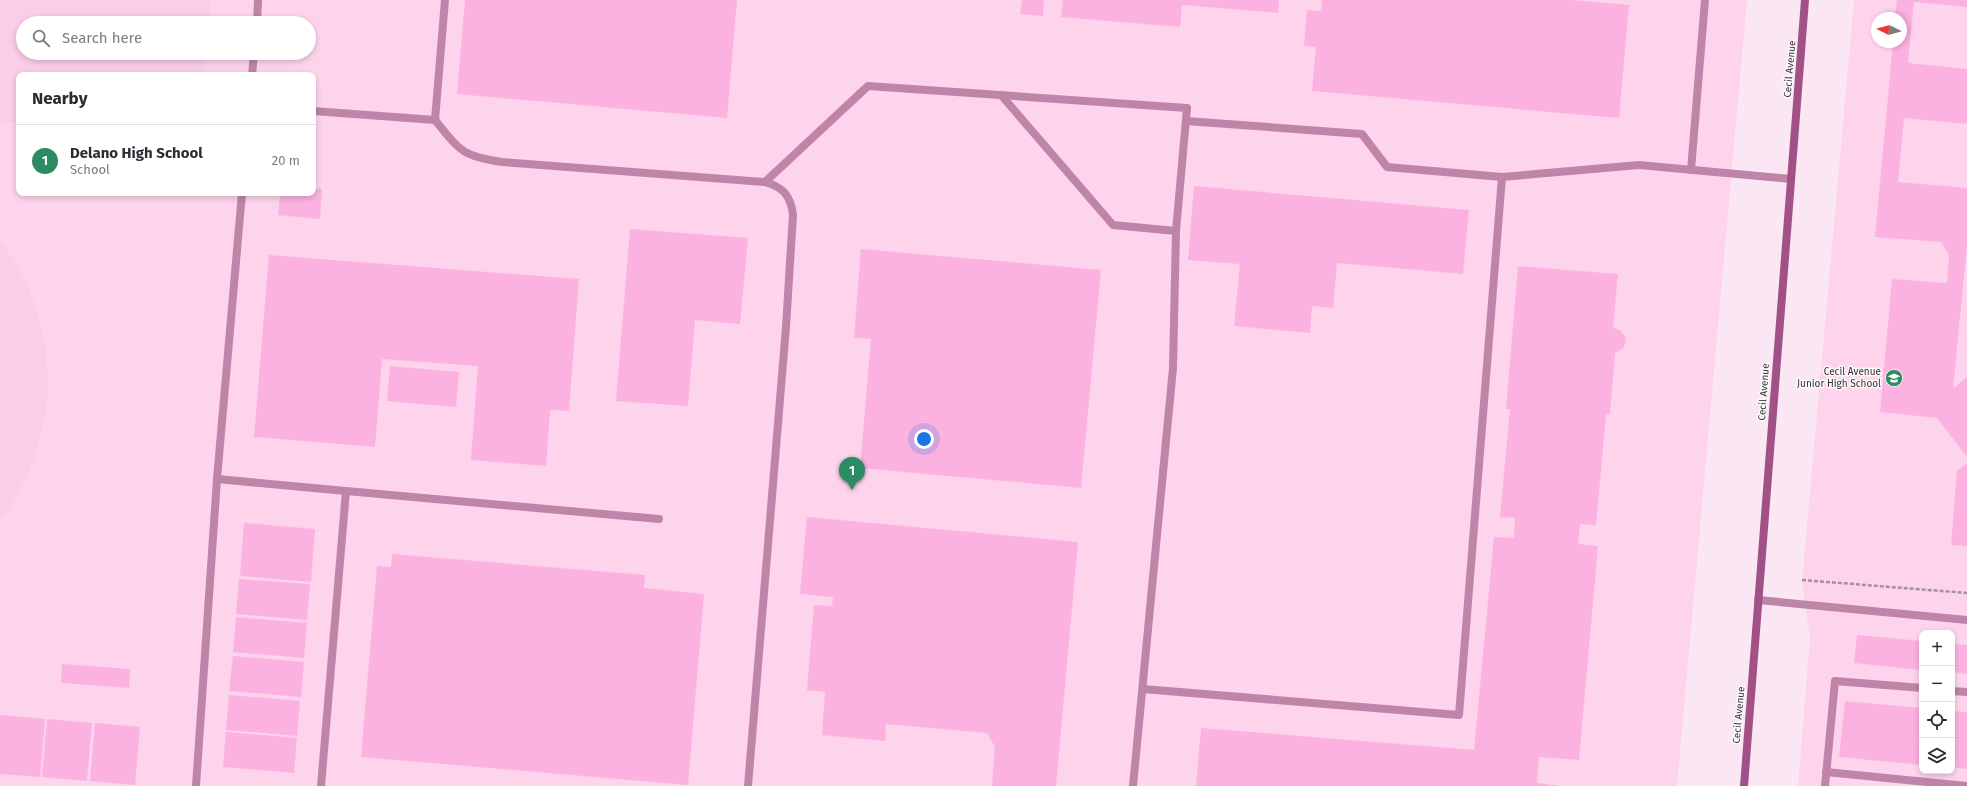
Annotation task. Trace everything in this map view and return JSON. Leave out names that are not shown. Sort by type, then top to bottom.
[{"type":"main road","name":"Cecil Avenue","points":[[1744,786],[1805,0]]},
{"type":"lane","points":[[257,16],[258,0]]},
{"type":"lane","points":[[445,0],[435,120],[457,148],[471,156],[484,160],[502,162],[765,182],[782,188],[788,194],[792,205],[793,215],[786,327],[748,786]]},
{"type":"lane","points":[[1691,170],[1705,0]]},
{"type":"lane","points":[[252,72],[253,60]]},
{"type":"lane","points":[[765,182],[868,86],[1187,108],[1176,231],[1173,368],[1133,786]]},
{"type":"lane","points":[[1001,95],[1113,225],[1176,231]]},
{"type":"lane","points":[[316,111],[435,120]]},
{"type":"lane","points":[[1186,121],[1362,134],[1388,167],[1502,177],[1639,166],[1791,179]]},
{"type":"lane","points":[[1143,689],[1459,716],[1502,177]]},
{"type":"lane","points":[[196,786],[217,479],[242,196]]},
{"type":"lane","points":[[217,479],[659,519]]},
{"type":"lane","points":[[321,786],[346,491]]},
{"type":"lane","points":[[1758,600],[1967,620]]},
{"type":"lane","points":[[1824,786],[1835,681],[1919,688]]},
{"type":"lane","points":[[1955,691],[1967,692]]},
{"type":"lane","points":[[1826,772],[1967,786]]},
{"type":"path","points":[[1802,580],[1967,593]]},
{"type":"shaded area","points":[[0,0],[1747,0],[1677,786],[0,786]]},
{"type":"shaded area","points":[[0,0],[210,0],[209,16],[16,16],[16,60],[205,60],[204,72],[16,72],[16,122],[0,121]]},
{"type":"shaded area","name":"Cecil Avenue Junior High School","points":[[1854,0],[1967,0],[1967,786],[1798,786],[1810,638],[1802,582]]},
{"type":"shaded area","points":[[0,241],[22,276],[39,318],[45,348],[48,378],[46,409],[40,438],[30,467],[17,495],[0,521]]},
{"type":"building","points":[[465,0],[737,0],[727,118],[457,94]]},
{"type":"building","points":[[1022,0],[1044,0],[1043,16],[1020,14]]},
{"type":"building","points":[[1063,0],[1279,0],[1278,13],[1182,5],[1180,27],[1061,17]]},
{"type":"building","points":[[1322,0],[1572,0],[1629,5],[1619,118],[1312,91],[1316,47],[1304,46],[1307,10],[1321,11]]},
{"type":"building","points":[[1897,0],[1967,0],[1967,7],[1914,2],[1908,63],[1967,69],[1967,124],[1904,118],[1898,182],[1967,188],[1967,245],[1953,389],[1967,377],[1967,457],[1937,418],[1880,412],[1892,279],[1947,283],[1949,255],[1941,242],[1875,237],[1892,48],[1907,48],[1907,12],[1896,12]]},
{"type":"building","points":[[1194,186],[1469,210],[1463,274],[1337,263],[1333,308],[1312,306],[1310,333],[1234,326],[1240,264],[1188,260]]},
{"type":"building","points":[[316,188],[322,189],[320,219],[278,215],[280,196],[316,196]]},
{"type":"building","points":[[630,229],[748,238],[740,324],[695,320],[688,406],[616,401]]},
{"type":"building","points":[[861,249],[1101,270],[1081,488],[860,468],[871,339],[854,338]]},
{"type":"building","points":[[269,255],[579,279],[569,411],[550,410],[546,466],[471,460],[478,366],[382,359],[375,447],[254,437]]},
{"type":"building","points":[[1518,266],[1618,274],[1613,328],[1620,330],[1626,338],[1624,348],[1615,353],[1610,414],[1606,415],[1596,525],[1580,524],[1578,544],[1598,546],[1579,760],[1539,757],[1537,783],[1560,786],[1196,786],[1201,728],[1474,750],[1494,537],[1514,538],[1515,518],[1500,517],[1510,409],[1506,409]]},
{"type":"building","points":[[390,366],[459,372],[456,407],[387,401]]},
{"type":"building","points":[[1967,463],[1967,546],[1951,545],[1957,471]]},
{"type":"building","points":[[807,517],[1078,542],[1056,786],[992,786],[995,747],[987,733],[886,724],[885,741],[822,735],[825,692],[807,690],[814,605],[832,606],[833,597],[800,594]]},
{"type":"building","points":[[244,523],[315,529],[311,582],[240,576]]},
{"type":"building","points":[[392,554],[645,575],[644,588],[704,594],[688,785],[361,757],[377,566],[391,567]]},
{"type":"building","points":[[239,579],[310,584],[307,620],[236,614]]},
{"type":"building","points":[[236,617],[307,623],[304,658],[233,652]]},
{"type":"building","points":[[1857,635],[1919,641],[1919,670],[1854,663]]},
{"type":"building","points":[[1955,644],[1967,645],[1967,674],[1955,672]]},
{"type":"building","points":[[233,656],[304,662],[301,697],[229,691]]},
{"type":"building","points":[[62,664],[130,669],[129,688],[61,683]]},
{"type":"building","points":[[229,695],[300,701],[297,736],[226,730]]},
{"type":"building","points":[[1845,701],[1919,708],[1919,765],[1839,757]]},
{"type":"building","points":[[1955,711],[1967,712],[1967,769],[1955,767]]},
{"type":"building","points":[[0,715],[45,719],[40,777],[0,774]]},
{"type":"building","points":[[47,719],[92,723],[87,781],[42,777]]},
{"type":"building","points":[[95,723],[140,727],[135,785],[90,781]]},
{"type":"building","points":[[226,732],[297,738],[294,773],[223,767]]},
{"type":"place","name":"Cecil Avenue Junior High School","points":[[1894,378]]},
{"type":"place","name":"Delano High School","points":[[852,490]]}]
